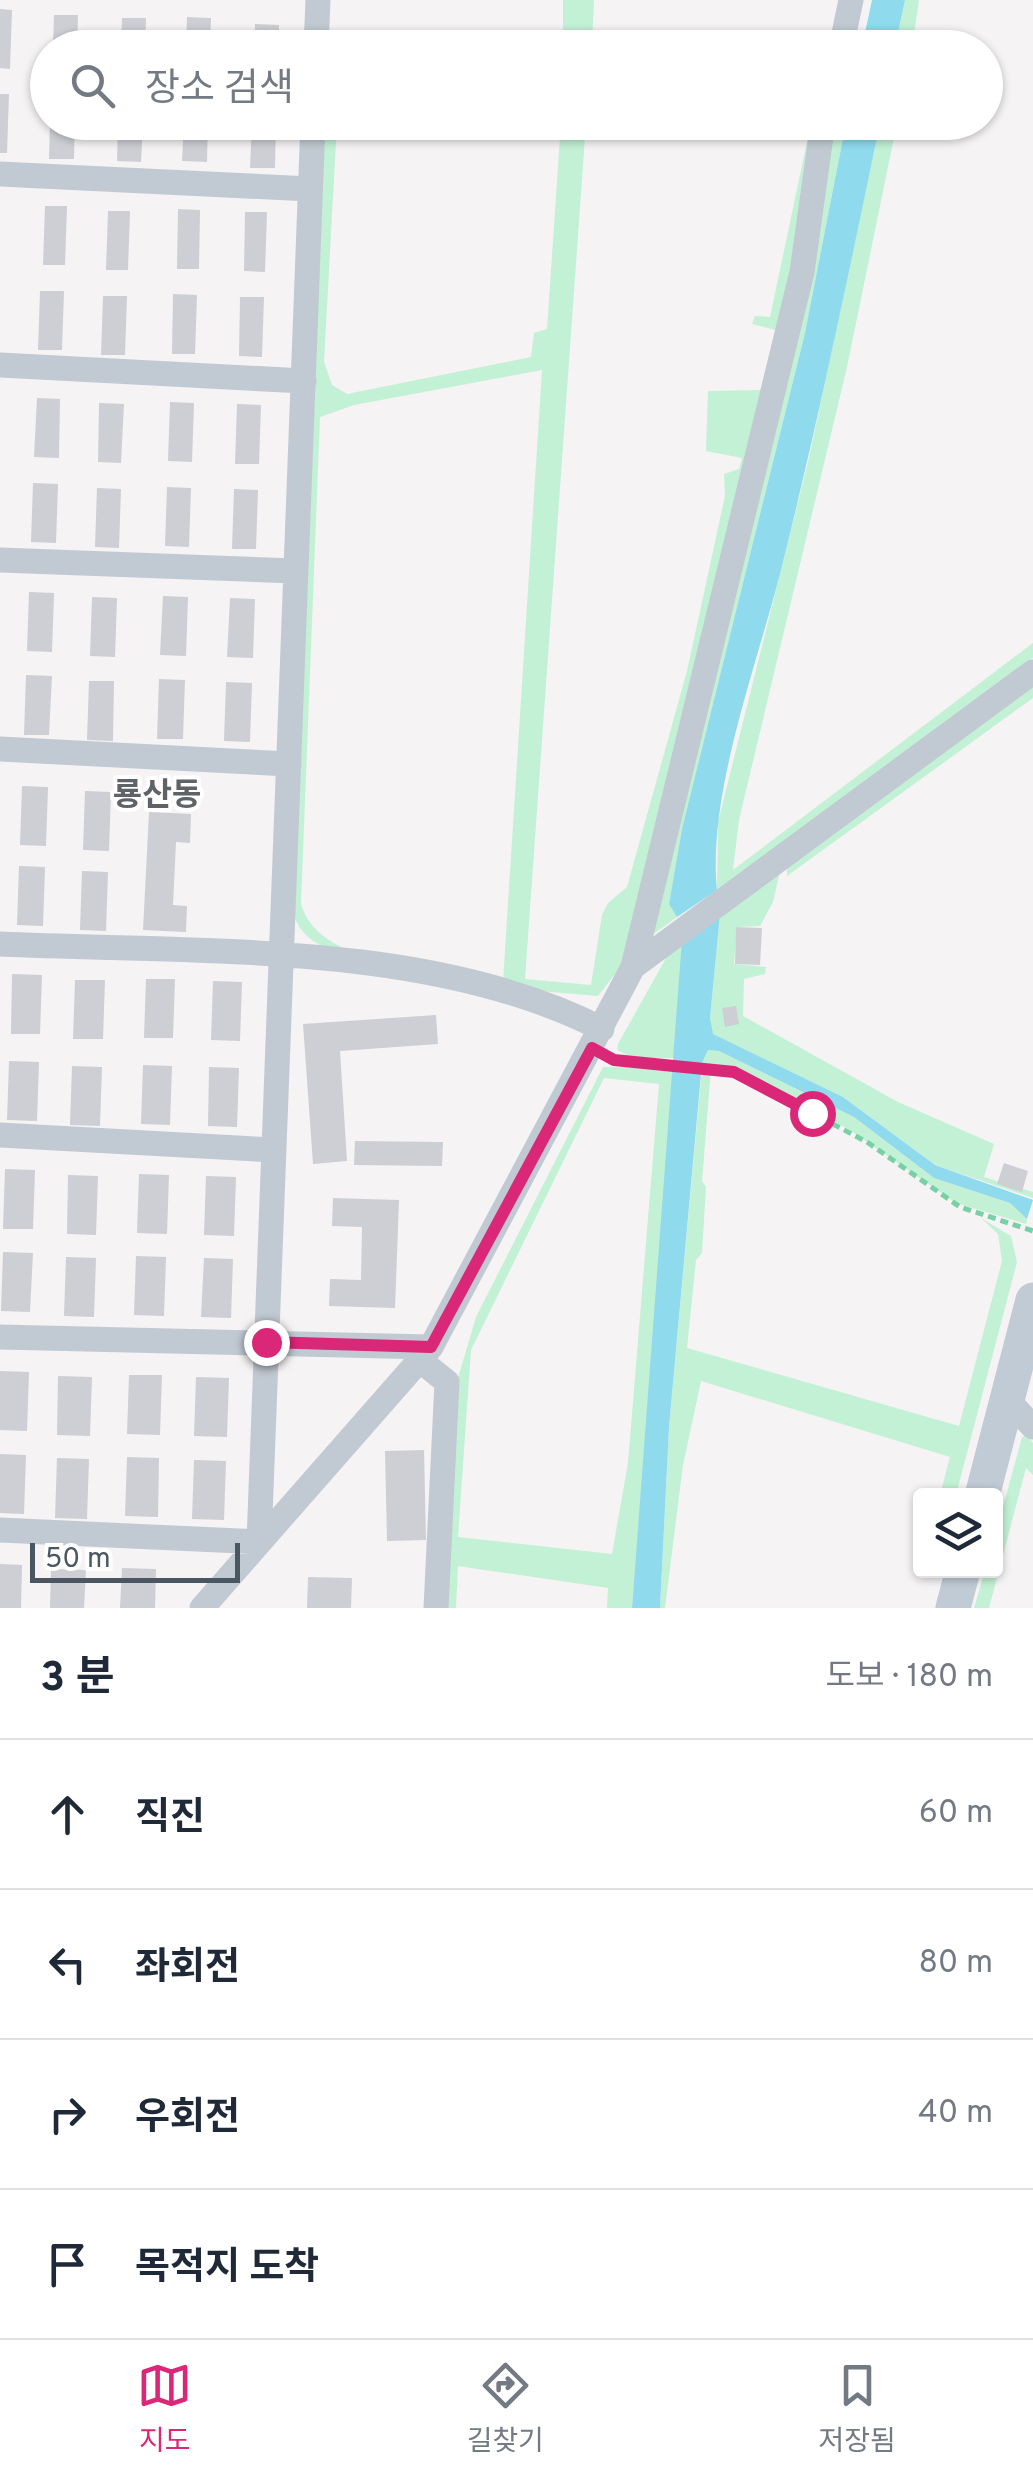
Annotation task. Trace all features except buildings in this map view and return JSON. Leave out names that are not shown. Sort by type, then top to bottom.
[{"type":"main road","points":[[984,1488],[1033,1300]]},
{"type":"main road","points":[[954,1608],[961,1578]]},
{"type":"street","points":[[317,30],[318,0]]},
{"type":"street","points":[[844,30],[851,0]]},
{"type":"street","points":[[260,1542],[312,140]]},
{"type":"street","points":[[202,1608],[426,1354],[633,967],[802,272],[820,140]]},
{"type":"street","points":[[0,174],[310,189]]},
{"type":"street","points":[[0,365],[304,381]]},
{"type":"street","points":[[0,560],[296,570]]},
{"type":"street","points":[[633,967],[1033,672]]},
{"type":"street","points":[[0,749],[289,764]]},
{"type":"street","points":[[0,944],[374,964],[512,990],[597,1039]]},
{"type":"street","points":[[0,1135],[274,1150]]},
{"type":"street","points":[[0,1337],[266,1342],[426,1354],[447,1382],[436,1608]]},
{"type":"street","points":[[1007,1399],[1033,1428]]},
{"type":"street","points":[[0,1530],[260,1542]]},
{"type":"path","points":[[597,1039],[614,1060],[672,1062],[734,1072],[867,1142],[960,1208],[1033,1231]]},
{"type":"green space","points":[[563,0],[594,0],[593,30],[563,30]]},
{"type":"green space","points":[[905,0],[919,0],[915,30],[899,30]]},
{"type":"green space","points":[[323,140],[336,140],[324,362],[332,385],[347,394],[531,357],[534,333],[547,329],[560,140],[585,140],[525,979],[591,985],[602,915],[608,903],[627,887],[687,671],[725,496],[724,474],[739,469],[742,458],[706,451],[708,391],[762,390],[630,962],[619,969],[598,996],[527,990],[503,982],[542,370],[354,405],[320,417],[301,903],[318,932],[368,960],[313,941],[293,913]]},
{"type":"green space","points":[[809,140],[783,332],[752,324],[755,316],[770,317]]},
{"type":"green space","points":[[824,140],[843,140],[805,333],[682,830],[669,904],[677,917],[641,943]]},
{"type":"green space","points":[[876,140],[894,140],[847,367],[739,820],[733,870],[1033,643],[1033,658],[717,890],[718,822],[808,462]]},
{"type":"green space","points":[[1033,686],[1033,698],[787,876],[787,866]]},
{"type":"green space","points":[[780,871],[773,902],[760,926],[737,927],[734,964],[766,967],[765,974],[744,979],[743,1016],[898,1102],[994,1144],[984,1177],[1033,1192],[1033,1198],[935,1165],[843,1097],[712,1034],[710,1018],[720,914]]},
{"type":"green space","points":[[682,939],[676,1058],[633,1058],[617,1050],[618,1044],[666,958]]},
{"type":"green space","points":[[708,1050],[719,1051],[854,1117],[934,1178],[1010,1203],[1027,1219],[1026,1224],[956,1203],[848,1129],[745,1074],[702,1063]]},
{"type":"green space","points":[[603,1067],[675,1068],[632,1608],[607,1608],[608,1588],[458,1566],[456,1608],[445,1608],[458,1378],[476,1317]],"holes":[[[604,1078],[659,1084],[628,1463],[612,1554],[458,1537],[471,1350]]]},
{"type":"green space","points":[[702,1068],[711,1069],[702,1181],[706,1187],[702,1253],[696,1260],[687,1348],[959,1426],[1002,1261],[998,1234],[981,1218],[1011,1236],[1017,1262],[958,1488],[942,1488],[950,1457],[701,1381],[683,1465],[665,1608],[660,1608],[669,1427]]},
{"type":"green space","points":[[1027,1435],[1033,1443],[1033,1475],[1026,1468],[1003,1555],[1003,1507],[1022,1437]]},
{"type":"green space","points":[[983,1578],[997,1578],[989,1608],[974,1608]]},
{"type":"water","points":[[872,0],[905,0],[899,30],[866,30]]},
{"type":"water","points":[[843,140],[876,140],[795,514],[727,772],[719,813],[717,890],[677,917],[669,904],[682,829],[805,333]]},
{"type":"water","points":[[720,914],[710,1018],[713,1034],[843,1097],[935,1165],[1033,1200],[1027,1219],[1010,1203],[934,1178],[854,1117],[719,1051],[708,1050],[702,1063],[669,1427],[660,1608],[632,1608],[682,939]]},
{"type":"district","name":"룡산동","points":[[157,797]]},
{"type":"route","points":[[266,1342],[431,1347],[592,1048],[614,1060],[672,1062],[734,1072],[812,1113]]}]
